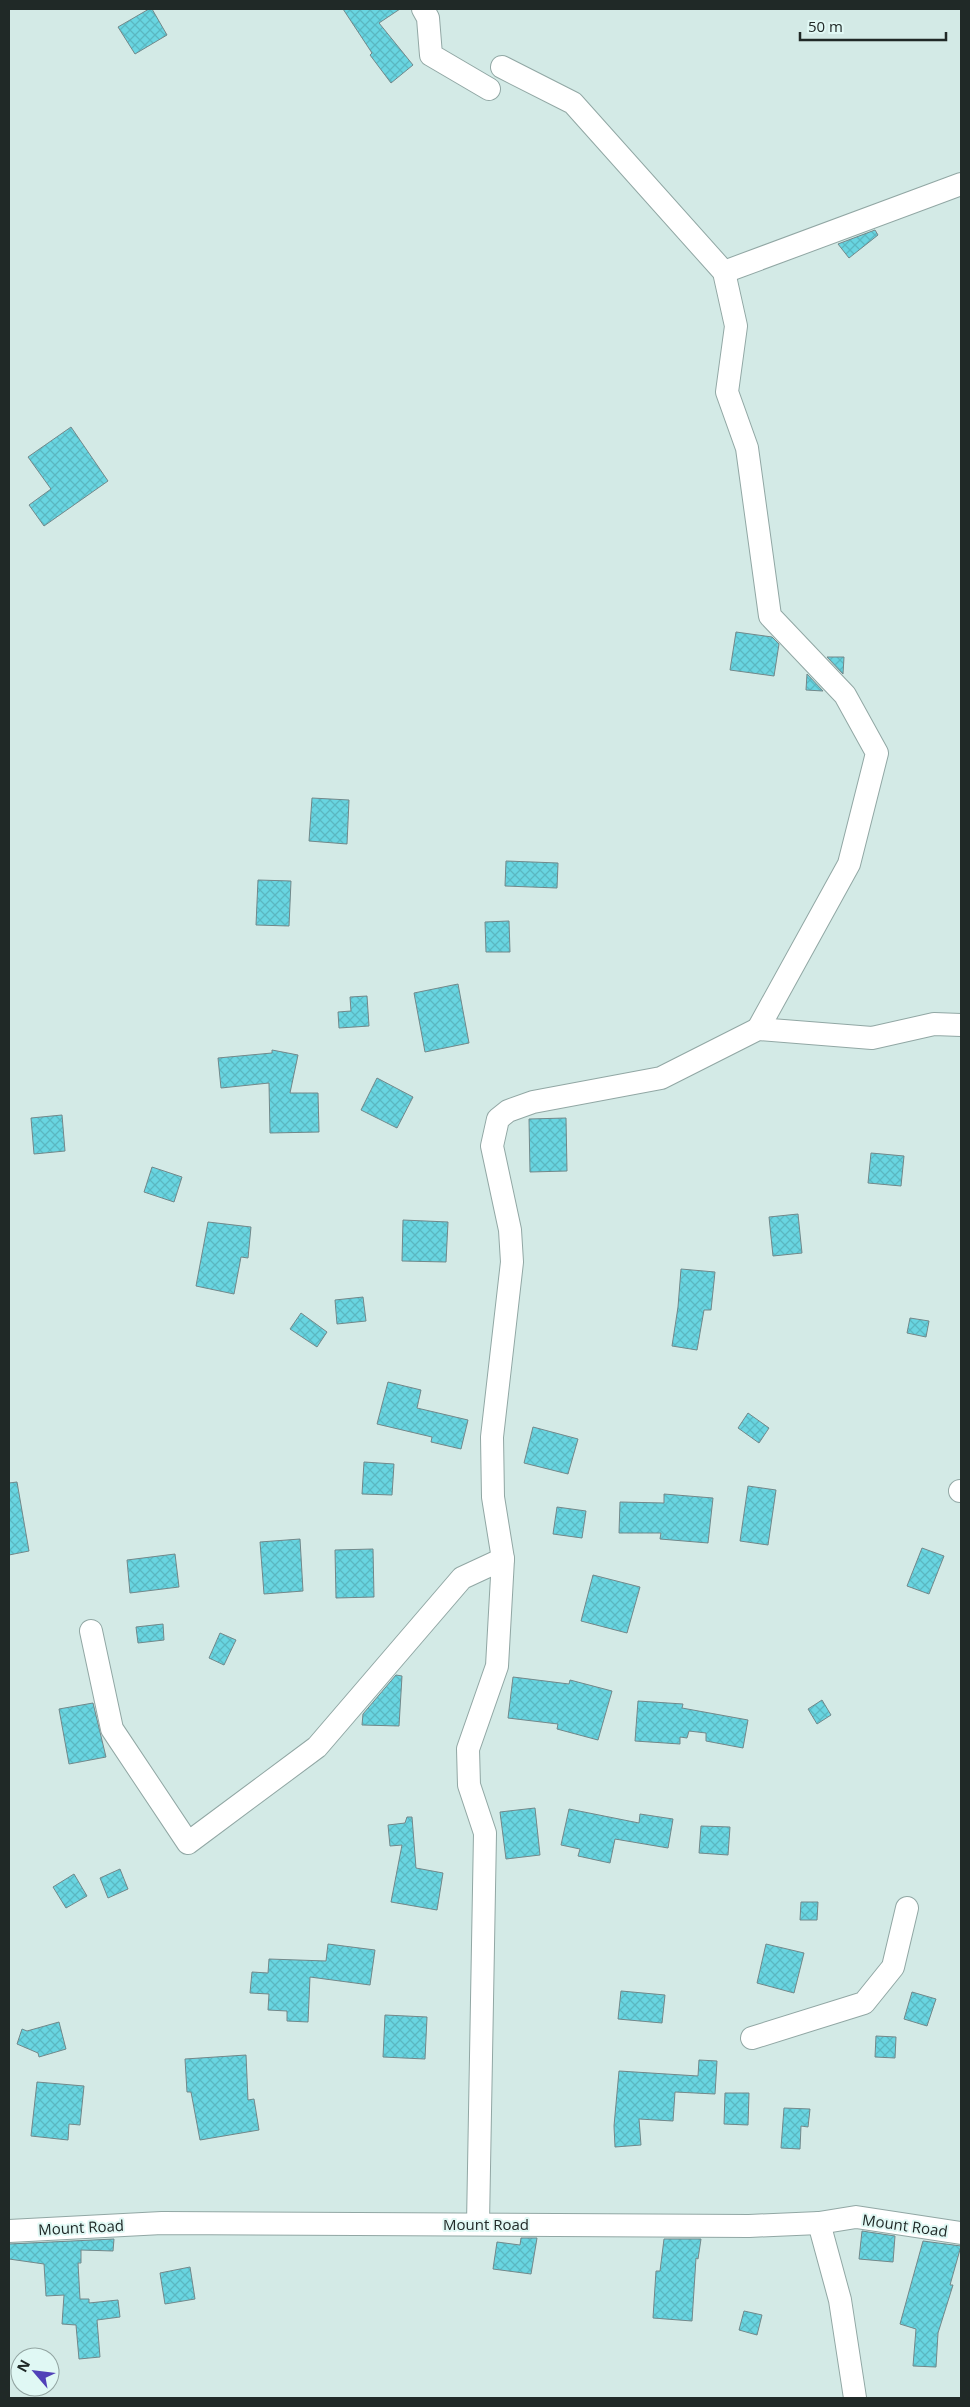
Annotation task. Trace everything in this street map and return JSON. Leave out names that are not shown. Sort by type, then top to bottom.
[{"type":"street","points":[[422,9],[428,18],[431,55],[489,89]]},
{"type":"street","points":[[502,67],[573,103],[724,272],[736,326],[727,392],[748,448],[770,616],[845,695],[877,753],[849,864],[758,1029]]},
{"type":"street","points":[[724,272],[961,184]]},
{"type":"street","points":[[478,2224],[484,1833],[469,1785],[468,1749],[497,1666],[503,1559],[493,1497],[492,1437],[512,1262],[510,1230],[492,1146],[498,1119],[508,1111],[533,1102],[661,1078],[758,1029],[872,1038],[934,1024],[961,1026]]},
{"type":"street","points":[[91,1631],[112,1729],[188,1843],[317,1747],[462,1578],[503,1559]]},
{"type":"street","points":[[752,2038],[864,2003],[892,1967],[907,1908]]},
{"type":"street","name":"Mount Road","points":[[9,2230],[162,2223],[749,2226],[819,2223],[856,2217],[961,2233]]},
{"type":"street","points":[[819,2223],[840,2300],[856,2398]]},
{"type":"building","points":[[152,9],[167,35],[135,54],[118,27]]},
{"type":"building","points":[[343,9],[400,9],[379,23],[413,65],[391,83],[370,55],[372,53]]},
{"type":"building","points":[[875,230],[878,235],[849,258],[838,244]]},
{"type":"building","points":[[71,427],[108,481],[44,526],[29,505],[51,489],[28,457]]},
{"type":"building","points":[[736,632],[772,637],[779,644],[774,676],[730,670]]},
{"type":"building","points":[[827,657],[844,657],[843,674]]},
{"type":"building","points":[[807,674],[823,691],[806,690]]},
{"type":"building","points":[[312,798],[349,800],[347,844],[309,841]]},
{"type":"building","points":[[506,861],[558,863],[557,888],[505,886]]},
{"type":"building","points":[[258,880],[291,881],[289,926],[256,925]]},
{"type":"building","points":[[509,921],[510,952],[486,952],[485,922]]},
{"type":"building","points":[[458,984],[469,1043],[425,1052],[414,993]]},
{"type":"building","points":[[367,996],[369,1026],[339,1028],[338,1012],[351,1011],[350,997]]},
{"type":"building","points":[[272,1050],[298,1055],[290,1093],[318,1093],[319,1132],[270,1133],[269,1083],[221,1088],[218,1058],[272,1053]]},
{"type":"building","points":[[377,1078],[413,1097],[397,1128],[361,1110]]},
{"type":"building","points":[[62,1115],[65,1151],[34,1154],[31,1118]]},
{"type":"building","points":[[566,1118],[567,1171],[530,1172],[529,1119]]},
{"type":"building","points":[[871,1153],[904,1156],[901,1186],[868,1183]]},
{"type":"building","points":[[152,1167],[182,1177],[174,1202],[144,1192]]},
{"type":"building","points":[[798,1214],[802,1253],[773,1256],[769,1217]]},
{"type":"building","points":[[403,1220],[448,1222],[446,1262],[402,1261]]},
{"type":"building","points":[[208,1222],[251,1227],[248,1258],[241,1257],[234,1294],[196,1286]]},
{"type":"building","points":[[681,1269],[715,1272],[711,1310],[704,1310],[697,1350],[672,1346]]},
{"type":"building","points":[[363,1297],[366,1321],[337,1324],[335,1300]]},
{"type":"building","points":[[301,1313],[327,1332],[317,1347],[290,1329]]},
{"type":"building","points":[[910,1318],[929,1321],[926,1337],[907,1333]]},
{"type":"building","points":[[388,1382],[421,1390],[417,1408],[468,1420],[461,1449],[431,1442],[432,1437],[377,1424]]},
{"type":"building","points":[[748,1413],[769,1428],[759,1443],[738,1428]]},
{"type":"building","points":[[533,1427],[578,1439],[568,1474],[524,1463]]},
{"type":"building","points":[[364,1462],[394,1464],[392,1495],[362,1494]]},
{"type":"building","points":[[17,1482],[29,1551],[9,1555],[9,1483]]},
{"type":"building","points":[[748,1486],[776,1490],[768,1545],[740,1541]]},
{"type":"building","points":[[664,1494],[713,1498],[708,1543],[660,1539],[661,1533],[619,1533],[620,1502],[664,1503]]},
{"type":"building","points":[[557,1507],[586,1511],[582,1538],[553,1534]]},
{"type":"building","points":[[300,1539],[303,1591],[264,1594],[260,1542]]},
{"type":"building","points":[[922,1548],[944,1556],[929,1594],[907,1586]]},
{"type":"building","points":[[373,1549],[374,1597],[336,1598],[335,1550]]},
{"type":"building","points":[[175,1554],[179,1587],[130,1593],[127,1560]]},
{"type":"building","points":[[593,1575],[640,1587],[627,1633],[581,1621]]},
{"type":"building","points":[[163,1624],[164,1640],[138,1643],[136,1627]]},
{"type":"building","points":[[220,1633],[236,1640],[224,1665],[209,1658]]},
{"type":"building","points":[[396,1675],[402,1676],[399,1726],[362,1725],[363,1714]]},
{"type":"building","points":[[513,1677],[569,1684],[570,1680],[612,1691],[598,1740],[557,1729],[558,1724],[508,1718]]},
{"type":"building","points":[[822,1700],[831,1715],[817,1724],[808,1709]]},
{"type":"building","points":[[638,1701],[683,1704],[682,1708],[748,1720],[743,1748],[706,1741],[706,1733],[689,1731],[687,1738],[680,1737],[680,1744],[635,1741]]},
{"type":"building","points":[[93,1703],[106,1757],[69,1764],[59,1709]]},
{"type":"building","points":[[535,1808],[540,1855],[506,1859],[500,1812]]},
{"type":"building","points":[[569,1809],[639,1823],[640,1814],[673,1819],[668,1848],[615,1839],[610,1863],[578,1856],[580,1849],[561,1845]]},
{"type":"building","points":[[407,1817],[412,1817],[416,1868],[443,1873],[437,1910],[391,1902],[402,1845],[390,1846],[388,1825],[405,1823]]},
{"type":"building","points":[[701,1826],[730,1827],[728,1855],[699,1853]]},
{"type":"building","points":[[120,1869],[128,1889],[108,1898],[100,1878]]},
{"type":"building","points":[[74,1874],[87,1896],[66,1908],[53,1887]]},
{"type":"building","points":[[801,1902],[818,1902],[817,1920],[800,1920]]},
{"type":"building","points":[[328,1944],[375,1950],[370,1985],[310,1977],[308,2022],[287,2021],[287,2011],[268,2010],[269,1994],[250,1993],[252,1972],[268,1973],[269,1959],[326,1961]]},
{"type":"building","points":[[766,1944],[804,1953],[794,1993],[757,1983]]},
{"type":"building","points":[[621,1991],[665,1995],[662,2023],[618,2019]]},
{"type":"building","points":[[912,1992],[936,1999],[927,2026],[904,2019]]},
{"type":"building","points":[[385,2015],[427,2017],[425,2059],[383,2057]]},
{"type":"building","points":[[59,2022],[66,2049],[39,2057],[38,2053],[17,2044],[22,2029],[27,2031]]},
{"type":"building","points":[[876,2036],[896,2037],[895,2058],[875,2057]]},
{"type":"building","points":[[246,2055],[248,2100],[254,2099],[259,2130],[200,2140],[191,2092],[187,2092],[185,2059]]},
{"type":"building","points":[[699,2060],[717,2061],[715,2094],[675,2092],[673,2121],[639,2119],[641,2145],[615,2147],[614,2126],[619,2071],[698,2076]]},
{"type":"building","points":[[37,2082],[84,2086],[80,2125],[69,2124],[68,2140],[31,2136]]},
{"type":"building","points":[[725,2093],[749,2093],[748,2125],[724,2124]]},
{"type":"building","points":[[784,2108],[810,2109],[808,2127],[801,2126],[800,2149],[781,2148]]},
{"type":"building","points":[[862,2231],[895,2236],[893,2262],[859,2259]]},
{"type":"building","points":[[521,2238],[537,2238],[531,2274],[493,2269],[497,2242],[520,2245]]},
{"type":"building","points":[[114,2239],[113,2251],[81,2250],[81,2263],[78,2263],[80,2299],[89,2299],[89,2303],[118,2300],[120,2317],[97,2320],[100,2357],[79,2359],[76,2325],[62,2324],[64,2295],[46,2296],[44,2264],[9,2259],[9,2244]]},
{"type":"building","points":[[664,2239],[701,2239],[698,2259],[696,2258],[692,2321],[653,2318],[656,2271],[660,2271]]},
{"type":"building","points":[[923,2241],[961,2246],[950,2285],[953,2285],[938,2333],[936,2367],[913,2366],[916,2329],[900,2324]]},
{"type":"building","points":[[190,2267],[195,2299],[165,2304],[160,2273]]},
{"type":"building","points":[[744,2311],[762,2315],[757,2335],[739,2330]]}]
